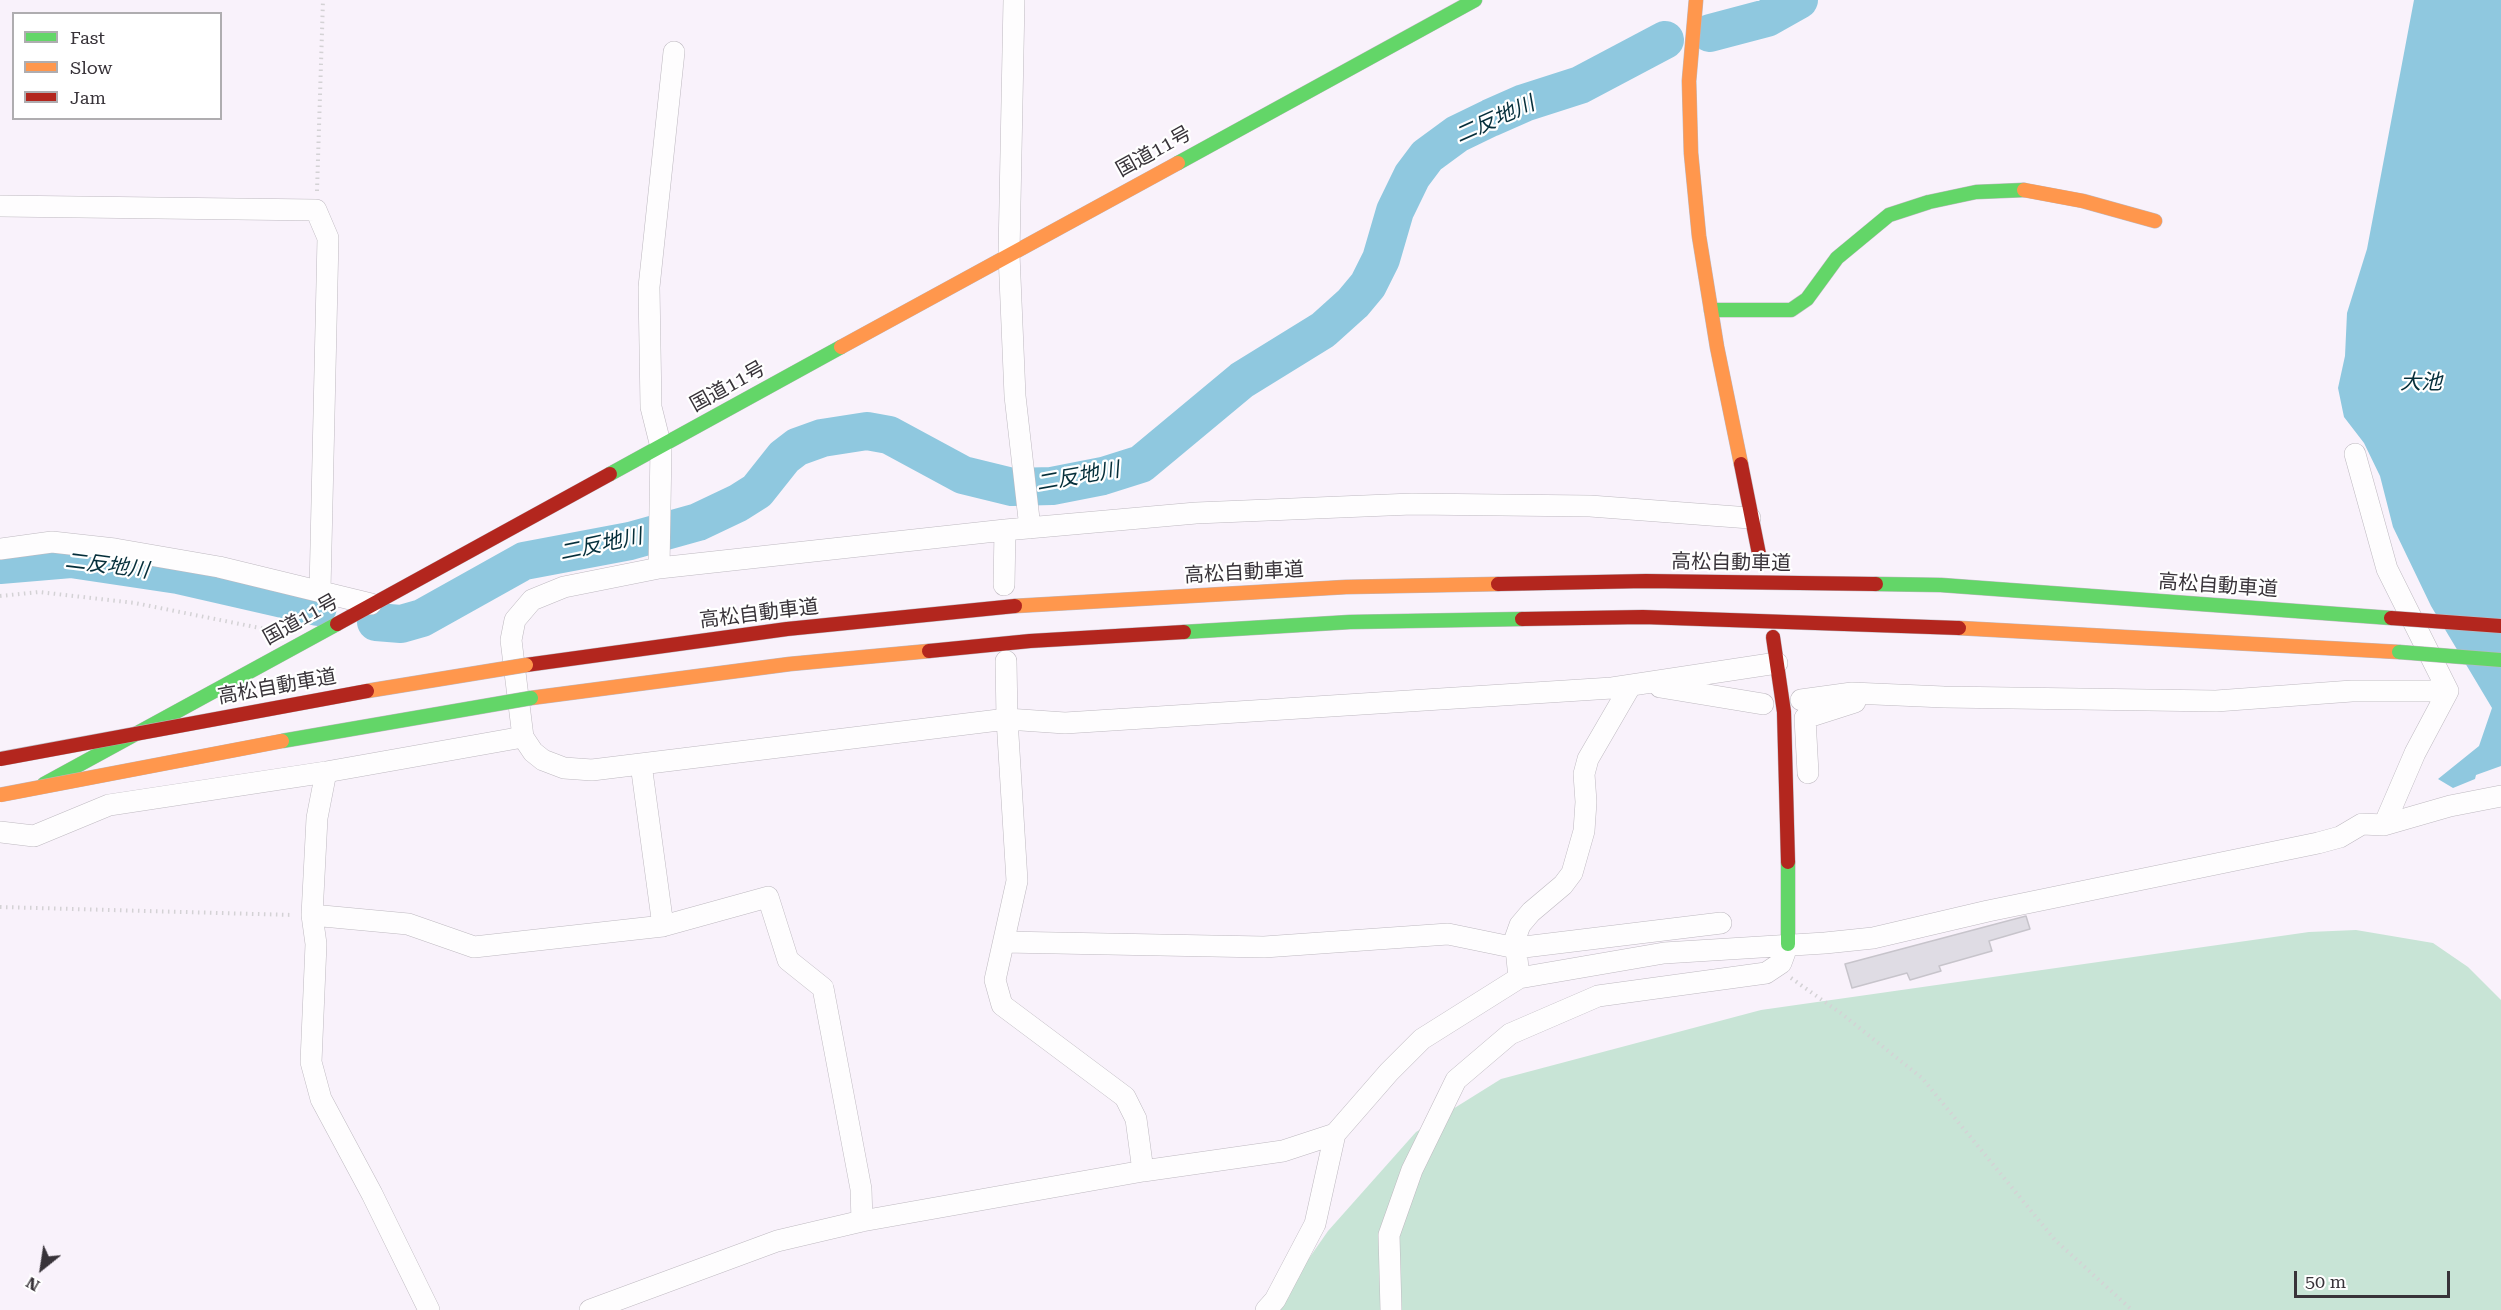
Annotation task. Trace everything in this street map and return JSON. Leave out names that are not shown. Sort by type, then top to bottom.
[{"type":"main road","name":"国道11号","points":[[0,808],[1475,0]]},
{"type":"main road","points":[[1696,0],[1689,81],[1691,153],[1699,236],[1750,518],[1760,559]]},
{"type":"main road","points":[[1711,310],[1791,310],[1807,298],[1837,258],[1889,214],[1929,201],[1976,192],[2021,190],[2083,201],[2155,221]]},
{"type":"main road","name":"高松自動車道","points":[[0,759],[320,699],[526,665],[787,629],[1016,606],[1346,587],[1646,581],[1941,585],[2501,626]]},
{"type":"main road","points":[[0,795],[326,733],[531,698],[790,664],[1018,642],[1350,622],[1643,617],[1938,627],[2399,652],[2501,660]]},
{"type":"main road","points":[[1773,637],[1784,712],[1788,796],[1788,944]]},
{"type":"street","points":[[1014,0],[1009,254],[1015,396],[1030,528]]},
{"type":"street","points":[[659,568],[661,447],[651,407],[649,287],[674,52]]},
{"type":"street","points":[[0,207],[316,210],[328,238],[320,590]]},
{"type":"street","points":[[2355,454],[2387,569],[2448,691]]},
{"type":"street","points":[[1750,518],[1590,506],[1412,504],[1196,513],[1005,530],[659,568],[564,587],[532,600],[515,620],[511,640],[524,737],[538,756],[564,768],[592,770],[1007,719],[1077,722],[1636,684],[1778,663]]},
{"type":"street","points":[[1004,585],[1005,530]]},
{"type":"street","points":[[0,549],[52,542],[115,549],[219,567],[371,604]]},
{"type":"street","points":[[1006,661],[1007,719],[1017,881],[995,980],[1002,1005],[1125,1097],[1136,1119],[1143,1171]]},
{"type":"street","points":[[1636,684],[1763,704]]},
{"type":"street","points":[[1519,978],[1515,939],[1520,925],[1531,912],[1563,885],[1572,873],[1584,831],[1586,802],[1584,774],[1588,759],[1636,684]]},
{"type":"street","points":[[1801,700],[1852,693],[2216,701],[2352,691],[2448,691]]},
{"type":"street","points":[[2384,825],[2415,753],[2448,691]]},
{"type":"street","points":[[1808,773],[1805,718],[1859,701],[1868,694]]},
{"type":"street","points":[[0,832],[34,836],[109,806],[326,772],[524,737]]},
{"type":"street","points":[[641,764],[663,926]]},
{"type":"street","points":[[326,772],[316,818],[312,915],[316,944],[311,1062],[321,1100],[372,1194],[429,1310]]},
{"type":"street","points":[[1266,1310],[1275,1300],[1315,1224],[1335,1134],[1422,1038],[1519,978],[1664,953],[1788,944],[1825,944],[1873,938],[1988,911],[2318,843],[2340,837],[2362,824],[2384,825],[2450,806],[2501,796]]},
{"type":"street","points":[[312,915],[408,924],[474,947],[663,926],[768,897],[788,960],[823,987],[861,1189],[862,1221]]},
{"type":"street","points":[[1004,942],[1264,947],[1448,934],[1516,948],[1721,923]]},
{"type":"street","points":[[1391,1310],[1389,1235],[1412,1170],[1455,1080],[1510,1034],[1598,996],[1766,973],[1775,968],[1785,956],[1788,944]]},
{"type":"street","points":[[590,1310],[777,1241],[862,1221],[1143,1171],[1283,1151],[1335,1134]]},
{"type":"path","points":[[316,210],[322,0]]},
{"type":"path","points":[[0,596],[39,592],[135,603],[274,631]]},
{"type":"path","points":[[0,907],[312,915]]},
{"type":"path","points":[[1775,968],[1842,1014],[1922,1078],[2055,1240],[2132,1310]]},
{"type":"green space","points":[[2356,930],[2433,943],[2468,967],[2501,1000],[2501,1310],[1273,1310],[1328,1231],[1416,1132],[1501,1079],[1761,1010],[2309,932]]},
{"type":"water","name":"大池","points":[[2414,0],[2501,0],[2501,766],[2476,775],[2475,779],[2453,788],[2438,779],[2479,746],[2492,708],[2431,606],[2393,527],[2380,476],[2364,443],[2344,417],[2338,388],[2345,356],[2347,313],[2367,249]]},
{"type":"building","points":[[2026,916],[2030,929],[1989,941],[1992,951],[1939,966],[1941,971],[1910,980],[1907,973],[1852,988],[1845,964]]},
{"type":"waterway","name":"二反地川","points":[[1710,33],[1767,18],[1799,0]]},
{"type":"waterway","name":"二反地川","points":[[376,622],[401,624],[422,618],[524,561],[630,541],[698,522],[757,491],[784,457],[797,447],[822,438],[867,431],[889,435],[963,475],[1012,487],[1052,486],[1103,476],[1141,464],[1242,380],[1323,330],[1353,303],[1368,285],[1381,259],[1395,211],[1412,176],[1427,156],[1457,134],[1524,103],[1580,85],[1665,40]]},
{"type":"waterway","name":"二反地川","points":[[0,565],[71,559],[178,575],[318,607]]},
{"type":"traffic: fast","points":[[1178,163],[1475,0]]},
{"type":"traffic: fast","points":[[1711,310],[1791,310],[1807,299],[1837,258],[1889,215],[1929,202],[1976,192],[2024,190]]},
{"type":"traffic: fast","points":[[610,474],[841,347]]},
{"type":"traffic: fast","points":[[1876,584],[1941,585],[2391,618]]},
{"type":"traffic: fast","points":[[1184,632],[1350,622],[1522,619]]},
{"type":"traffic: fast","points":[[44,784],[337,624]]},
{"type":"traffic: fast","points":[[2399,652],[2501,660]]},
{"type":"traffic: fast","points":[[282,741],[531,698]]},
{"type":"traffic: fast","points":[[1788,862],[1788,944]]},
{"type":"traffic: slow","points":[[1696,0],[1689,81],[1691,153],[1699,236],[1717,347],[1741,464]]},
{"type":"traffic: slow","points":[[841,347],[1178,163]]},
{"type":"traffic: slow","points":[[2024,190],[2083,201],[2155,221]]},
{"type":"traffic: slow","points":[[1015,606],[1346,587],[1498,584]]},
{"type":"traffic: slow","points":[[1959,628],[2399,652]]},
{"type":"traffic: slow","points":[[531,698],[790,664],[929,651]]},
{"type":"traffic: slow","points":[[367,691],[526,665]]},
{"type":"traffic: slow","points":[[0,795],[282,741]]},
{"type":"traffic: jam","points":[[1741,464],[1760,559]]},
{"type":"traffic: jam","points":[[337,624],[610,474]]},
{"type":"traffic: jam","points":[[1498,584],[1646,581],[1876,584]]},
{"type":"traffic: jam","points":[[526,665],[787,629],[1015,606]]},
{"type":"traffic: jam","points":[[1522,619],[1643,617],[1959,628]]},
{"type":"traffic: jam","points":[[2391,618],[2501,626]]},
{"type":"traffic: jam","points":[[929,651],[1030,641],[1184,632]]},
{"type":"traffic: jam","points":[[1773,637],[1784,712],[1788,862]]},
{"type":"traffic: jam","points":[[0,759],[367,691]]}]
